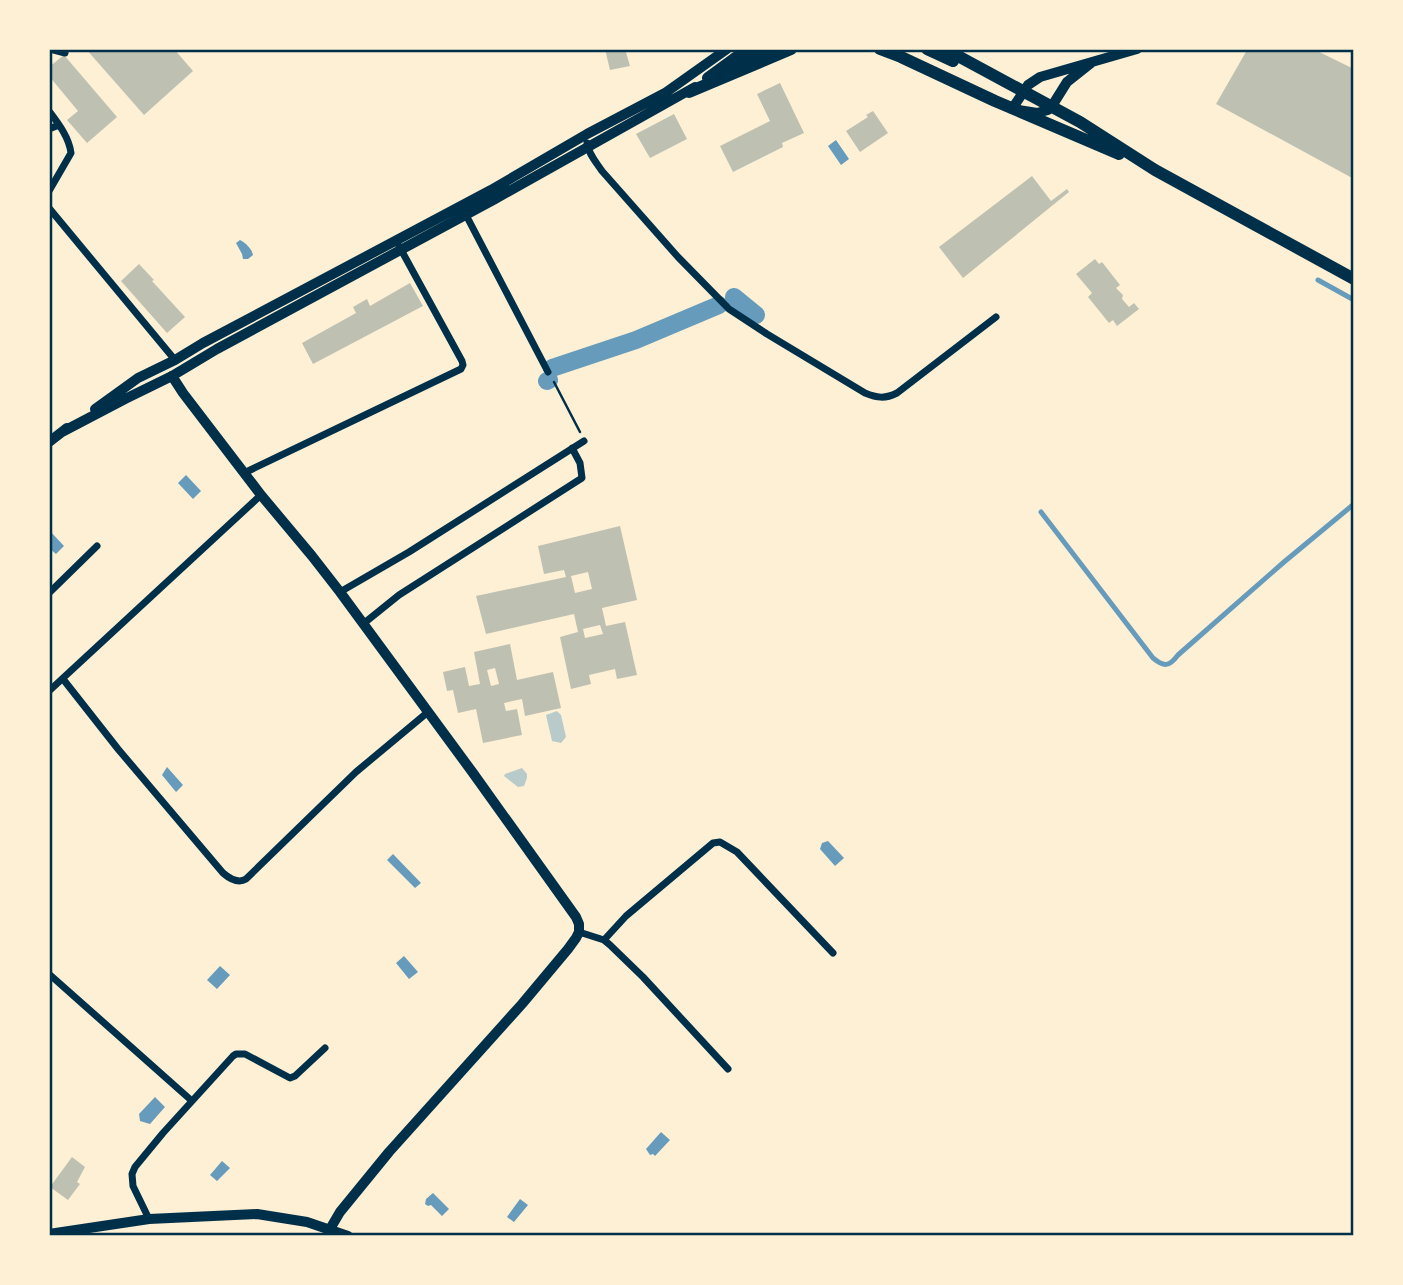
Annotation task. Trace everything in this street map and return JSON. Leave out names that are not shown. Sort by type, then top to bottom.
[{"type":"main road","points":[[689,92],[751,49]]},
{"type":"main road","points":[[708,78],[767,49]]},
{"type":"main road","points":[[168,371],[174,360],[203,343],[399,245],[466,215],[689,92],[791,49]]},
{"type":"main road","points":[[880,49],[1155,170]]},
{"type":"main road","points":[[927,49],[962,64],[980,68]]},
{"type":"main road","points":[[945,49],[1052,106],[1155,170],[1354,279]]},
{"type":"main road","points":[[49,442],[138,378],[168,371],[217,349],[304,301],[587,134],[665,93],[723,51]]},
{"type":"main road","points":[[168,371],[198,353],[203,343]]},
{"type":"street","points":[[50,49],[65,52]]},
{"type":"street","points":[[1091,63],[1068,82],[1048,110],[1037,113],[1012,108],[1034,80],[1134,49]]},
{"type":"street","points":[[49,111],[69,144],[71,153],[49,191]]},
{"type":"street","points":[[49,130],[59,125]]},
{"type":"street","points":[[587,134],[588,148],[602,171],[678,257],[729,309],[865,393],[884,398],[897,393],[996,317]]},
{"type":"street","points":[[49,208],[174,360]]},
{"type":"street","points":[[466,215],[548,372]]},
{"type":"street","points":[[244,473],[461,369],[462,361],[399,245]]},
{"type":"street","points":[[168,371],[261,495],[340,592],[579,924],[579,932],[568,949],[358,1189],[330,1229]]},
{"type":"street","points":[[340,592],[409,552],[584,441]]},
{"type":"street","points":[[363,624],[398,595],[582,478],[580,463],[572,448]]},
{"type":"street","points":[[49,691],[261,495]]},
{"type":"street","points":[[49,593],[97,546]]},
{"type":"street","points":[[63,679],[118,749],[223,873],[238,881],[246,878],[356,772],[428,712]]},
{"type":"street","points":[[604,940],[626,916],[713,843],[720,842],[737,852],[833,953]]},
{"type":"street","points":[[579,932],[604,940],[643,977],[729,1069]]},
{"type":"street","points":[[49,974],[192,1101]]},
{"type":"street","points":[[149,1219],[133,1186],[132,1174],[139,1161],[236,1054],[245,1054],[290,1078],[324,1048]]},
{"type":"street","points":[[49,1234],[149,1219],[257,1214],[307,1222],[348,1236]]},
{"type":"path","points":[[548,372],[584,441]]},
{"type":"shaded area","points":[[557,711],[561,715],[566,737],[561,743],[552,741],[546,715]]},
{"type":"shaded area","points":[[522,768],[527,774],[524,786],[518,787],[504,776],[505,774]]},
{"type":"water","points":[[836,140],[849,159],[841,165],[828,146]]},
{"type":"water","points":[[240,240],[248,246],[253,255],[248,259],[243,259],[236,243]]},
{"type":"water","points":[[186,475],[201,491],[193,499],[178,483]]},
{"type":"water","points":[[49,530],[64,546],[56,554],[49,548]]},
{"type":"water","points":[[167,767],[183,785],[176,792],[162,775]]},
{"type":"water","points":[[828,841],[844,858],[835,866],[820,849],[822,843]]},
{"type":"water","points":[[393,854],[421,883],[415,888],[387,860]]},
{"type":"water","points":[[404,956],[418,972],[409,979],[396,963]]},
{"type":"water","points":[[220,966],[230,975],[217,989],[207,980]]},
{"type":"water","points":[[155,1097],[165,1107],[150,1124],[140,1121],[139,1114]]},
{"type":"water","points":[[661,1132],[670,1140],[655,1156],[650,1155],[646,1149]]},
{"type":"water","points":[[222,1161],[230,1168],[217,1181],[210,1175]]},
{"type":"water","points":[[433,1193],[449,1209],[442,1216],[431,1205],[425,1204],[426,1199]]},
{"type":"water","points":[[520,1199],[528,1205],[514,1222],[507,1217]]},
{"type":"building","points":[[86,49],[174,49],[193,71],[144,115]]},
{"type":"building","points":[[605,49],[625,49],[630,66],[610,70]]},
{"type":"building","points":[[1313,49],[1354,69],[1354,179],[1216,104],[1247,50]]},
{"type":"building","points":[[64,55],[117,117],[87,143],[67,120],[78,111],[49,76],[49,67]]},
{"type":"building","points":[[780,83],[804,133],[782,143],[783,147],[733,172],[720,146],[770,121],[757,94]]},
{"type":"building","points":[[873,111],[888,133],[860,152],[846,131]]},
{"type":"building","points":[[674,114],[687,139],[650,158],[636,134]]},
{"type":"building","points":[[1032,176],[1051,201],[1067,189],[1069,192],[963,278],[939,247]]},
{"type":"building","points":[[1095,259],[1099,264],[1102,262],[1120,285],[1116,288],[1129,307],[1134,303],[1139,309],[1117,326],[1113,320],[1109,323],[1088,297],[1092,293],[1076,274]]},
{"type":"building","points":[[139,264],[185,317],[167,333],[121,281]]},
{"type":"building","points":[[410,283],[423,306],[313,364],[302,343],[356,313],[353,307],[367,299],[370,306]]},
{"type":"building","points":[[620,526],[637,600],[602,608],[606,626],[625,622],[637,675],[617,679],[615,669],[589,675],[591,684],[571,689],[560,637],[578,632],[574,614],[486,634],[476,596],[566,577],[564,570],[544,574],[538,546]],"holes":[[[588,572],[592,589],[575,593],[571,576]],[[600,625],[603,634],[585,638],[583,629]]]},
{"type":"building","points":[[510,644],[517,680],[553,672],[561,708],[525,716],[522,699],[504,703],[506,711],[517,709],[522,735],[483,743],[476,709],[458,713],[453,690],[447,691],[443,672],[465,667],[469,686],[480,684],[474,652]],"holes":[[[495,668],[499,684],[491,686],[487,670]]]},
{"type":"building","points":[[72,1157],[85,1167],[77,1182],[80,1184],[68,1200],[50,1187]]},
{"type":"waterway","points":[[1318,280],[1354,300]]},
{"type":"waterway","points":[[734,297],[756,315]]},
{"type":"waterway","points":[[552,368],[636,340],[719,305]]},
{"type":"waterway","points":[[1041,512],[1153,658],[1166,664],[1172,662],[1354,504]]}]
